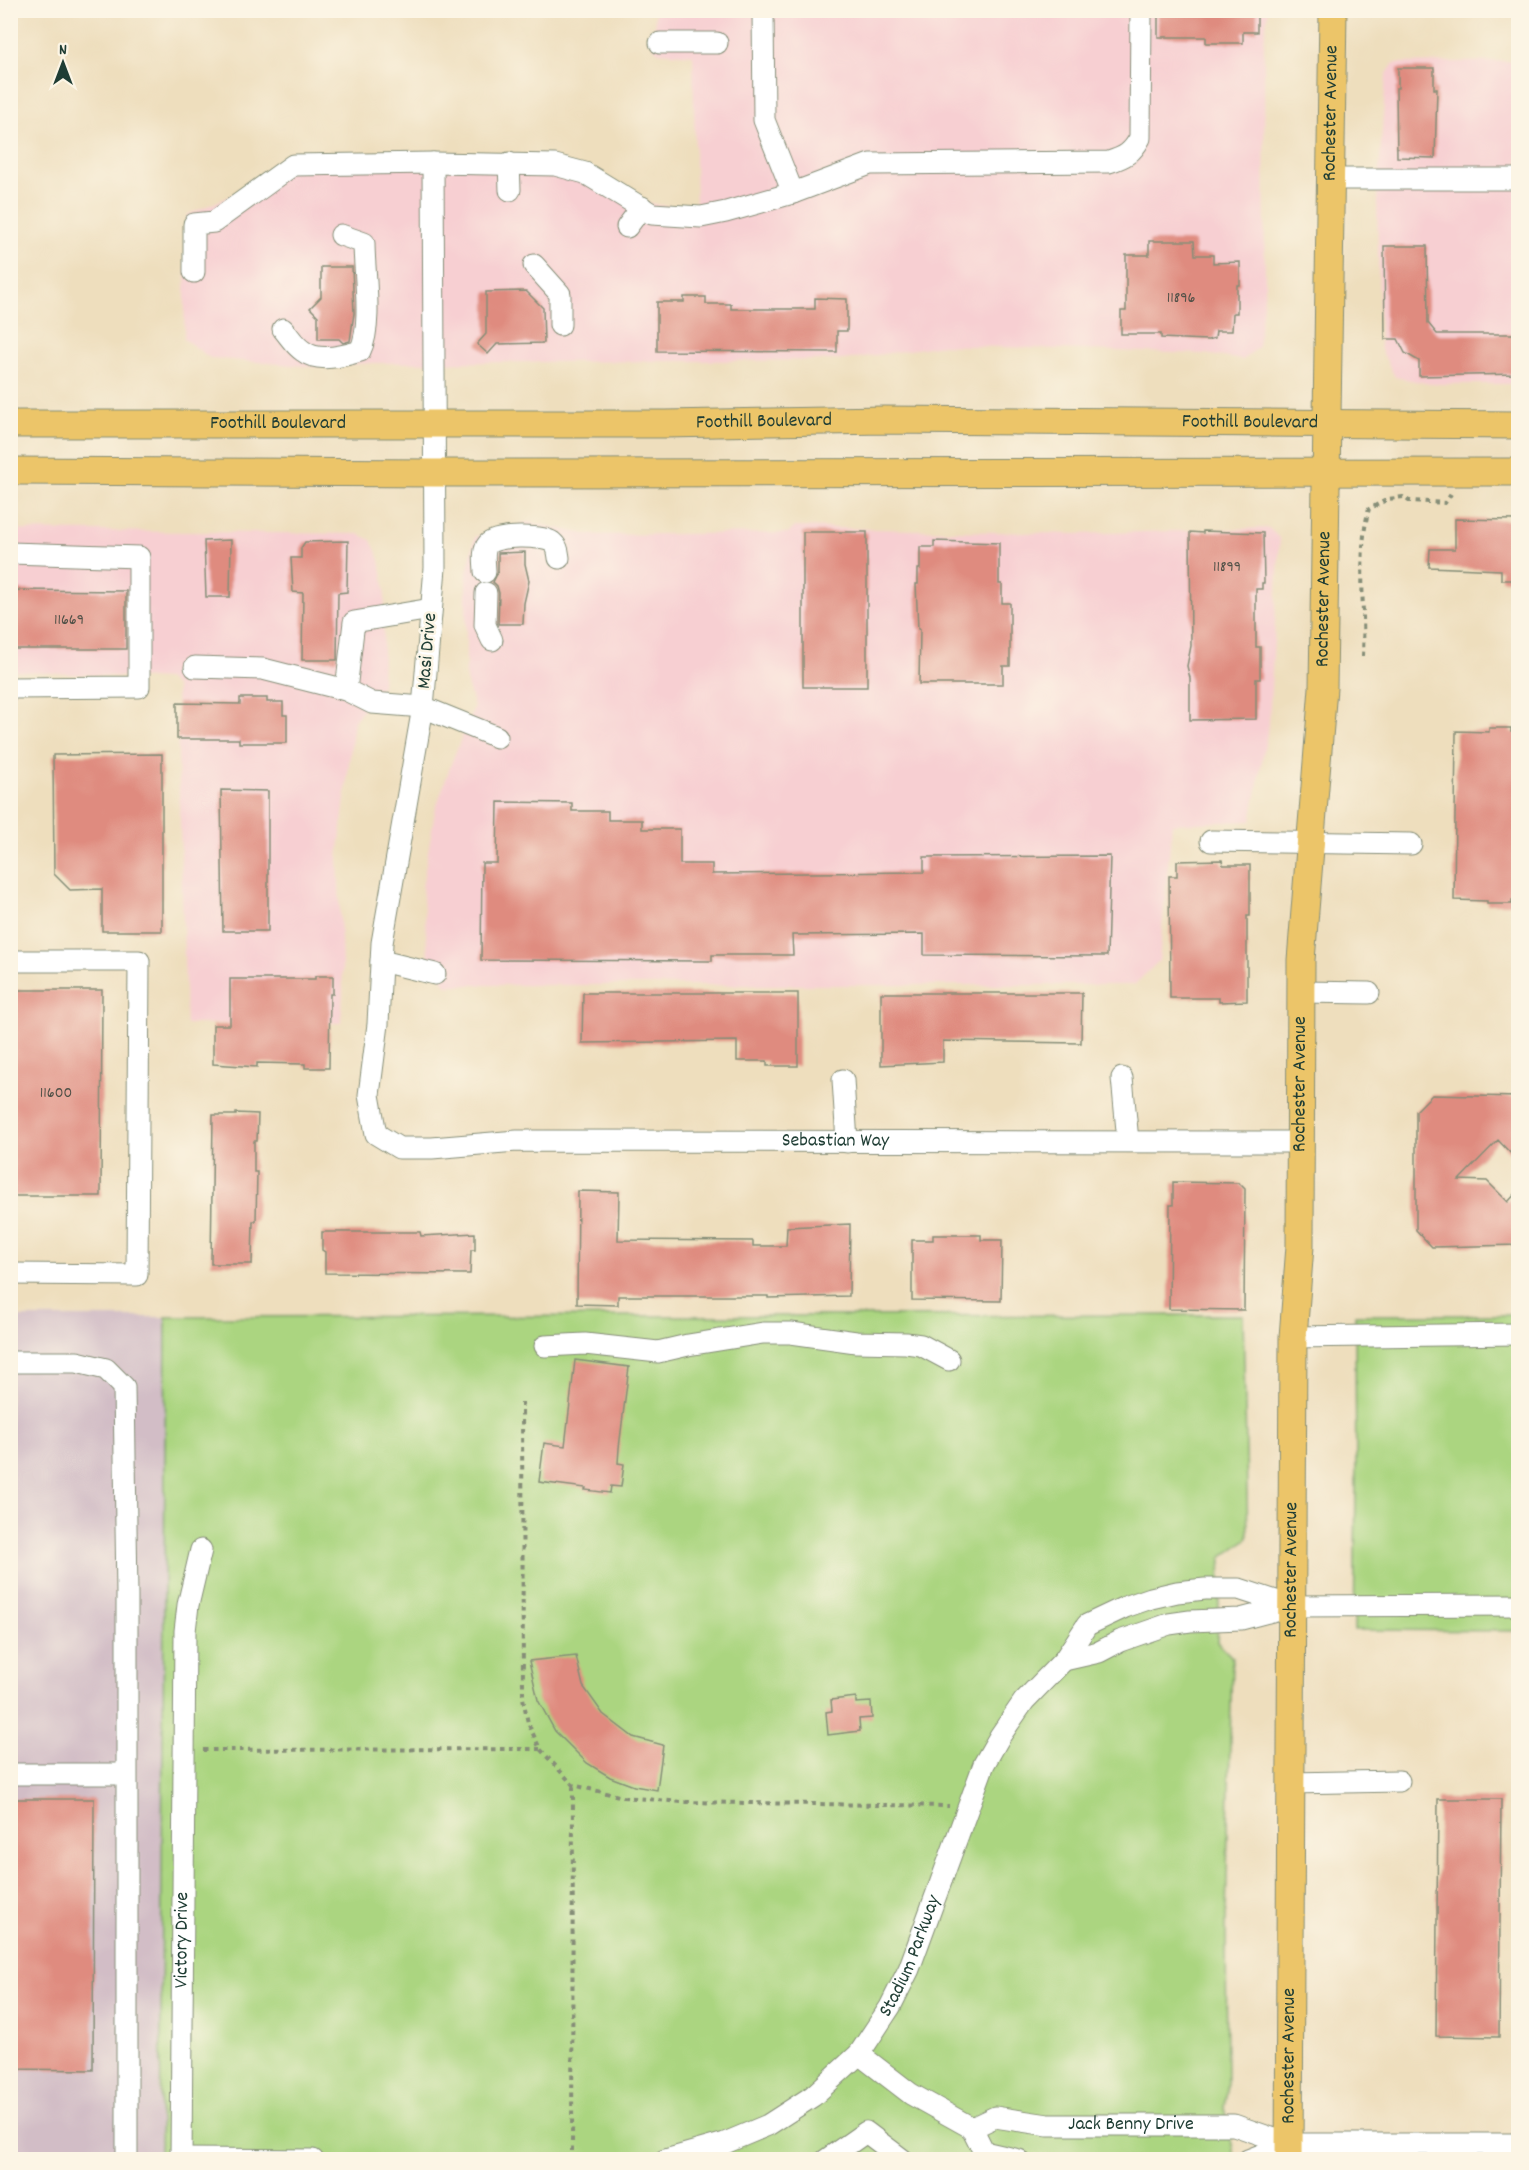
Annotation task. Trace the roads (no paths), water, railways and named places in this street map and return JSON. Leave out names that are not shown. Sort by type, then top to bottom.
[{"type":"main road","name":"Rochester Avenue","points":[[1289,2152],[1293,1337],[1299,1246],[1301,960],[1323,688],[1333,10]]},
{"type":"main road","name":"Foothill Boulevard","points":[[10,424],[666,424],[884,420],[1518,425]]},
{"type":"main road","points":[[10,471],[1518,472]]},
{"type":"street","points":[[764,10],[764,120],[793,193]]},
{"type":"street","points":[[195,272],[194,225],[214,222],[293,165],[509,163],[555,165],[585,173],[652,214],[702,217],[793,193],[870,164],[1109,162],[1123,158],[1134,150],[1140,138],[1141,10]]},
{"type":"street","points":[[660,44],[717,44]]},
{"type":"street","name":"Masi Drive","points":[[376,1134],[369,1095],[378,1024],[382,943],[423,707],[435,568],[433,163]]},
{"type":"street","points":[[509,163],[510,190]]},
{"type":"street","points":[[1330,179],[1518,179]]},
{"type":"street","points":[[627,227],[642,207]]},
{"type":"street","points":[[283,329],[304,353],[320,357],[344,356],[360,351],[365,341],[366,325],[364,243],[340,235]]},
{"type":"street","points":[[534,265],[560,294],[560,325]]},
{"type":"street","points":[[492,640],[485,625],[484,550],[488,544],[495,538],[540,537],[550,540],[557,547],[559,558]]},
{"type":"street","points":[[10,553],[140,557],[139,687],[10,688]]},
{"type":"street","points":[[346,690],[354,622],[431,609]]},
{"type":"street","points":[[195,667],[262,669],[346,690],[372,703],[423,707],[497,737]]},
{"type":"street","points":[[1211,841],[1411,843]]},
{"type":"street","points":[[10,961],[139,961],[137,1275],[10,1274]]},
{"type":"street","points":[[381,961],[435,974]]},
{"type":"street","points":[[1302,992],[1369,993]]},
{"type":"street","points":[[1122,1078],[1128,1141]]},
{"type":"street","points":[[843,1080],[847,1142]]},
{"type":"street","name":"Sebastian Way","points":[[376,1134],[399,1148],[432,1148],[517,1141],[1300,1142]]},
{"type":"street","points":[[545,1346],[585,1344],[658,1352],[763,1333],[791,1333],[856,1342],[921,1345],[949,1360]]},
{"type":"street","points":[[1293,1337],[1518,1334]]},
{"type":"street","points":[[10,1362],[77,1362],[106,1369],[124,1386],[127,1595],[127,2160]]},
{"type":"street","name":"Victory Drive","points":[[181,2159],[185,1631],[190,1596],[201,1550]]},
{"type":"street","name":"Stadium Parkway","points":[[664,2160],[724,2143],[768,2125],[813,2096],[859,2054],[890,2007],[909,1969],[984,1764],[1024,1701],[1064,1660],[1087,1625],[1125,1607],[1177,1592],[1205,1589],[1239,1589],[1291,1606]]},
{"type":"street","points":[[1064,1660],[1099,1652],[1127,1638],[1169,1624],[1241,1619],[1291,1606],[1518,1605]]},
{"type":"street","points":[[10,1774],[126,1774]]},
{"type":"street","points":[[1290,1783],[1399,1781]]},
{"type":"street","points":[[859,2054],[911,2094],[972,2128],[984,2152],[1019,2160]]},
{"type":"street","name":"Jack Benny Drive","points":[[972,2128],[995,2116],[1048,2124],[1234,2124],[1289,2152]]},
{"type":"street","points":[[826,2160],[866,2132],[903,2160]]},
{"type":"street","name":"Jack Benny Drive","points":[[1248,2160],[1289,2152],[1518,2144]]},
{"type":"street","points":[[181,2159],[312,2160]]}]
